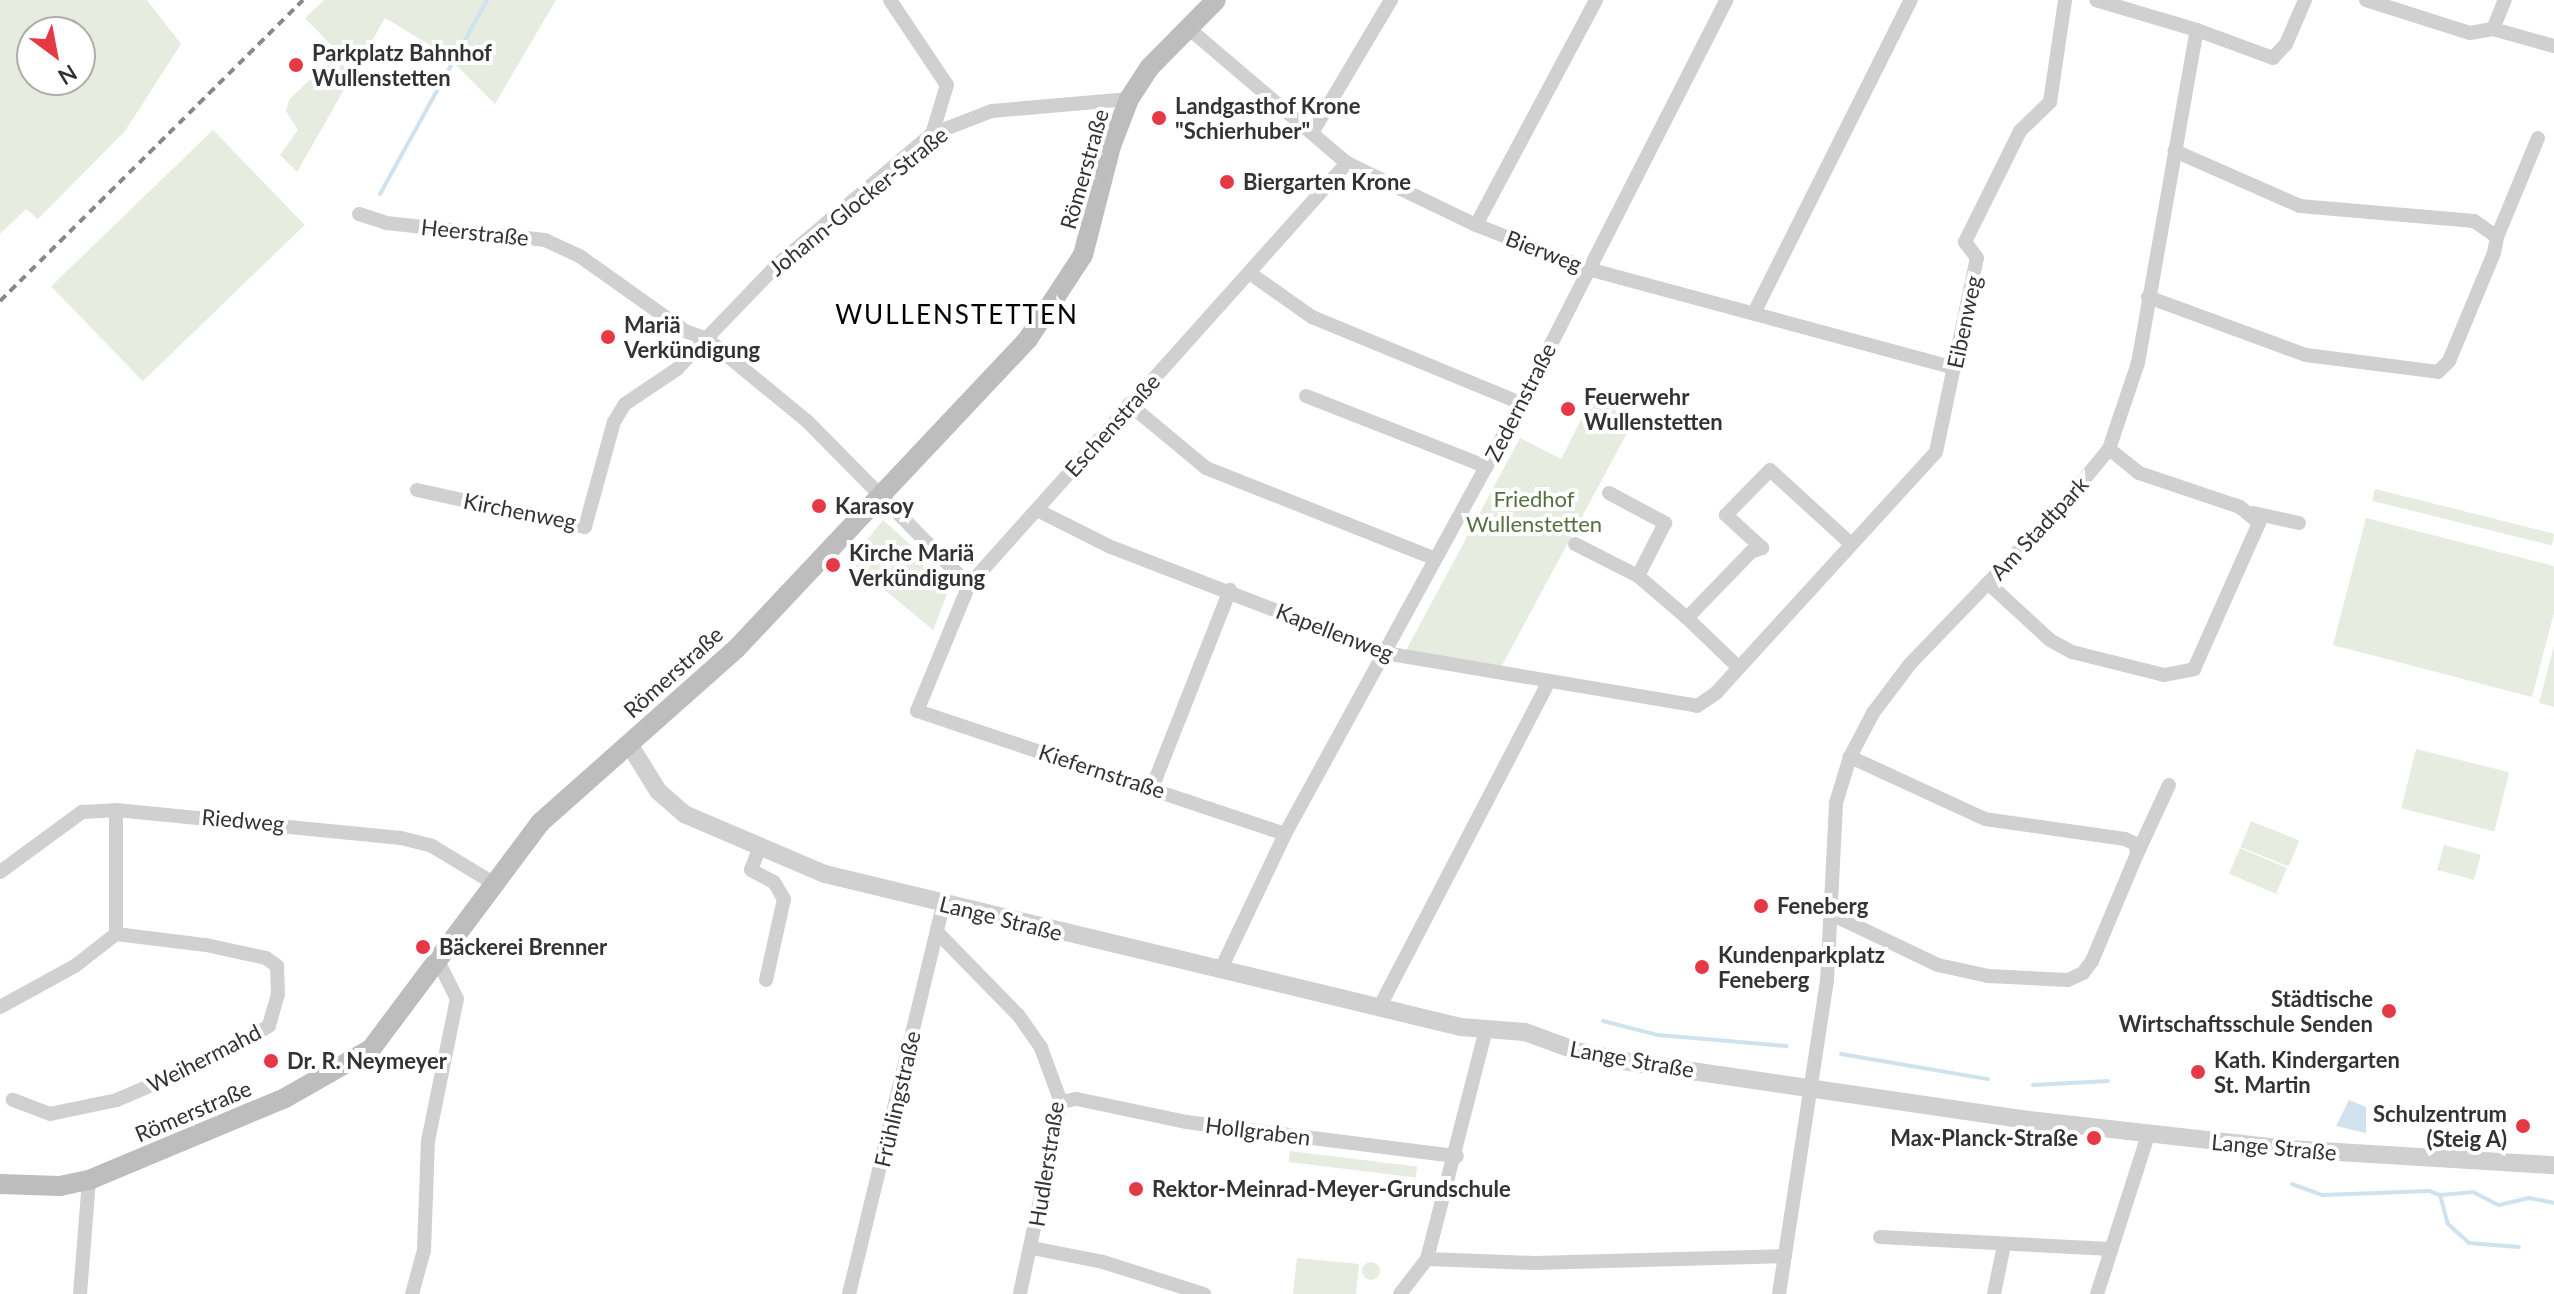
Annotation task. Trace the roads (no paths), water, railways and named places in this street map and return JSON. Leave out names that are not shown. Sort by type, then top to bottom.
[{"type":"main road","name":"Römerstraße","points":[[0,1184],[38,1187],[89,1180],[345,1068],[391,1027],[541,822],[721,664],[1028,339],[1065,288],[1096,220],[1111,146],[1129,99],[1187,27],[1216,0]]},
{"type":"street","points":[[890,0],[947,85],[932,134]]},
{"type":"street","points":[[1312,133],[1391,0]]},
{"type":"street","points":[[1476,225],[1596,0]]},
{"type":"street","name":"Zedernstraße","points":[[1220,971],[1285,834],[1521,403],[1726,0]]},
{"type":"street","points":[[1754,313],[1911,0]]},
{"type":"street","name":"Eibenweg","points":[[1697,706],[1738,667],[1936,452],[1977,258],[1965,242],[2020,131],[2050,102],[2065,0]]},
{"type":"street","points":[[2100,1],[2197,30],[2273,58],[2286,44],[2305,0]]},
{"type":"street","points":[[2366,0],[2470,33],[2493,29],[2554,46]]},
{"type":"street","points":[[2493,29],[2505,0]]},
{"type":"street","name":"Bierweg","points":[[1187,27],[1347,163],[1476,225],[1588,269],[1955,368]]},
{"type":"street","name":"Am Stadtpark","points":[[1812,1086],[1833,915],[1836,803],[1850,757],[1873,713],[1910,664],[2109,449],[2124,414],[2197,30]]},
{"type":"street","name":"Johann-Glocker-Straße","points":[[707,339],[778,264],[932,134],[992,111],[1129,99]]},
{"type":"street","points":[[2148,297],[2306,355],[2438,372],[2449,361],[2538,138]]},
{"type":"street","points":[[2175,151],[2300,206],[2474,221],[2497,237]]},
{"type":"street","name":"Eschenstraße","points":[[917,711],[969,585],[1129,404],[1251,274],[1347,163]]},
{"type":"street","name":"Heerstraße","points":[[359,214],[386,223],[545,240],[581,257],[685,331],[707,339],[807,421],[969,585]]},
{"type":"street","points":[[1251,274],[1312,317],[1521,403]]},
{"type":"street","name":"Kirchenweg","points":[[417,490],[585,527],[614,422],[625,404],[677,369],[707,339]]},
{"type":"street","points":[[1306,396],[1487,467]]},
{"type":"street","points":[[1129,404],[1206,468],[1436,559]]},
{"type":"street","points":[[2109,449],[2165,485],[2253,513],[2299,523]]},
{"type":"street","points":[[1687,618],[1751,552],[1762,548],[1726,515],[1770,470],[1851,544]]},
{"type":"street","points":[[1609,493],[1665,523],[1638,576]]},
{"type":"street","name":"Kapellenweg","points":[[1037,510],[1111,547],[1230,590],[1385,653],[1697,706]]},
{"type":"street","points":[[1988,583],[2050,640],[2072,652],[2164,675],[2182,675],[2194,669],[2204,652],[2253,542],[2259,523],[2253,513]]},
{"type":"street","points":[[1575,544],[1638,576],[1738,667]]},
{"type":"street","points":[[1152,788],[1230,590]]},
{"type":"street","points":[[1379,1008],[1548,683]]},
{"type":"street","name":"Kiefernstraße","points":[[917,711],[1285,834]]},
{"type":"street","name":"Lange Straße","points":[[629,744],[674,807],[759,849],[825,874],[1379,1008],[1486,1030],[1525,1032],[1608,1058],[2148,1135],[2554,1165]]},
{"type":"street","points":[[1850,757],[1985,819],[2125,839],[2136,844],[2137,854]]},
{"type":"street","points":[[1833,915],[1938,965],[1988,976],[2068,980],[2092,961],[2169,785]]},
{"type":"street","points":[[0,1007],[75,966],[116,934],[116,810]]},
{"type":"street","name":"Riedweg","points":[[0,872],[82,812],[116,810],[401,838],[432,846],[495,884]]},
{"type":"street","points":[[759,849],[751,870],[774,882],[784,899],[766,980]]},
{"type":"street","name":"Frühlingstraße","points":[[849,1294],[943,904]]},
{"type":"street","name":"Hudlerstraße","points":[[937,932],[1019,1016],[1041,1048],[1061,1102],[1020,1294]]},
{"type":"street","name":"Weihermahd","points":[[13,1100],[50,1114],[117,1100],[212,1059],[269,1026],[278,994],[277,966],[266,958],[116,934]]},
{"type":"street","points":[[412,1294],[424,1250],[428,1141],[457,999],[439,963]]},
{"type":"street","points":[[1400,1294],[1427,1259],[1457,1156],[1486,1030]]},
{"type":"street","points":[[1779,1294],[1812,1086]]},
{"type":"street","name":"Hollgraben","points":[[1061,1102],[1077,1099],[1186,1122],[1457,1156]]},
{"type":"street","points":[[2097,1294],[2148,1135]]},
{"type":"street","points":[[80,1294],[89,1180]]},
{"type":"street","points":[[1880,1237],[2111,1249]]},
{"type":"street","points":[[1994,1294],[2004,1245]]},
{"type":"street","points":[[1032,1248],[1103,1262],[1204,1294]]},
{"type":"street","points":[[1427,1259],[1534,1263],[1785,1256]]},
{"type":"water","points":[[2349,1100],[2366,1107],[2366,1133],[2336,1126]]},
{"type":"waterway","points":[[380,194],[487,0]]},
{"type":"waterway","points":[[1603,1021],[1658,1035],[1787,1046]]},
{"type":"waterway","points":[[1841,1054],[1988,1079]]},
{"type":"waterway","points":[[2033,1085],[2108,1081]]},
{"type":"waterway","points":[[2292,1184],[2323,1195],[2429,1191],[2440,1195],[2448,1224],[2469,1243],[2519,1247]]},
{"type":"waterway","points":[[2440,1195],[2473,1192],[2499,1205],[2529,1198],[2554,1203]]},
{"type":"railway","points":[[0,301],[303,0]]},
{"type":"place","name":"Parkplatz Bahnhof Wullenstetten","points":[[296,65]]},
{"type":"place","name":"Landgasthof Krone \"Schierhuber\"","points":[[1159,118]]},
{"type":"place","name":"Biergarten Krone","points":[[1227,182]]},
{"type":"place","name":"Mariä Verkündigung","points":[[608,337]]},
{"type":"place","name":"Feuerwehr Wullenstetten","points":[[1568,409]]},
{"type":"place","name":"Karasoy","points":[[819,506]]},
{"type":"place","name":"Kirche Mariä Verkündigung","points":[[833,565]]},
{"type":"place","name":"Feneberg","points":[[1761,906]]},
{"type":"place","name":"Bäckerei Brenner","points":[[423,947]]},
{"type":"place","name":"Kundenparkplatz Feneberg","points":[[1702,967]]},
{"type":"place","name":"Städtische Wirtschaftsschule Senden","points":[[2389,1011]]},
{"type":"place","name":"Dr. R. Neymeyer","points":[[271,1061]]},
{"type":"place","name":"Kath. Kindergarten St. Martin","points":[[2198,1072]]},
{"type":"place","name":"Schulzentrum (Steig A)","points":[[2523,1126]]},
{"type":"place","name":"Max-Planck-Straße","points":[[2094,1138]]},
{"type":"place","name":"Rektor-Meinrad-Meyer-Grundschule","points":[[1136,1189]]},
{"type":"district","name":"WULLENSTETTEN","points":[[957,315]]},
{"type":"park label","name":"Friedhof Wullenstetten","points":[[1534,510]]}]
